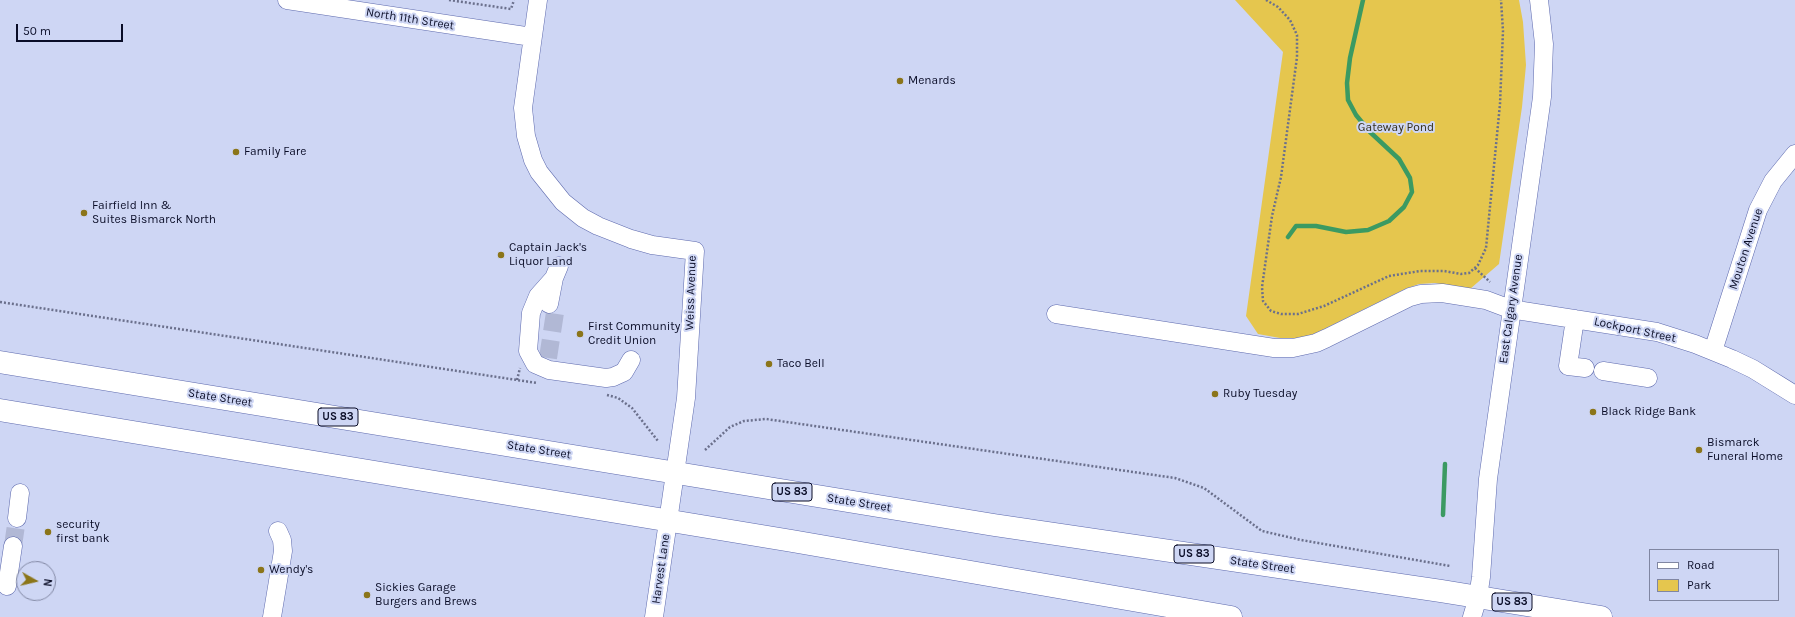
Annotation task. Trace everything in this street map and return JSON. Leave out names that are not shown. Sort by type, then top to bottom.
[{"type":"highway","points":[[0,352],[49,370]]},
{"type":"highway","name":"State Street","points":[[0,362],[994,525],[1475,607],[1601,617]]},
{"type":"highway","points":[[0,369],[27,366]]},
{"type":"highway","points":[[0,410],[668,521],[1231,617]]},
{"type":"street","name":"North 11th Street","points":[[287,0],[532,37]]},
{"type":"street","name":"Weiss Avenue","points":[[538,0],[524,94],[524,123],[533,160],[554,193],[583,218],[615,234],[652,245],[695,251],[686,398],[668,521]]},
{"type":"street","name":"East Calgary Avenue","points":[[1475,607],[1488,479],[1510,309],[1542,97],[1544,44],[1539,0]]},
{"type":"street","name":"Mouton Avenue","points":[[1713,351],[1758,210],[1773,181],[1795,154]]},
{"type":"street","points":[[552,305],[557,272],[534,303],[531,313],[528,350],[535,364],[549,370],[560,372],[613,378],[624,372],[631,360]]},
{"type":"street","name":"Lockport Street","points":[[1056,314],[1283,348],[1302,347],[1316,343],[1410,297],[1421,294],[1442,293],[1486,300],[1510,309],[1657,332],[1713,351],[1753,369],[1795,395]]},
{"type":"street","points":[[1575,319],[1568,366],[1648,378]]},
{"type":"street","points":[[545,356],[551,366],[560,372]]},
{"type":"street","points":[[17,518],[20,493]]},
{"type":"street","name":"Harvest Lane","points":[[654,617],[668,521]]},
{"type":"street","points":[[272,617],[283,551],[282,540],[278,531]]},
{"type":"street","points":[[7,586],[13,546]]},
{"type":"path","points":[[449,0],[511,9],[514,0]]},
{"type":"path","points":[[1266,0],[1278,7],[1290,20],[1297,35],[1297,50],[1281,177],[1272,216],[1262,287],[1263,301],[1271,311],[1281,314],[1298,314],[1324,306],[1389,276],[1444,270],[1461,274],[1469,273],[1478,265],[1486,248],[1500,104],[1503,31],[1501,0]]},
{"type":"path","points":[[1475,268],[1490,282]]},
{"type":"path","points":[[0,302],[540,384]]},
{"type":"path","points":[[602,393],[625,402],[658,440]]},
{"type":"path","points":[[705,450],[730,427],[744,421],[758,419],[1175,478],[1204,488],[1262,531],[1301,540],[1450,566]]},
{"type":"green space","name":"Gateway Pond","points":[[1235,0],[1519,0],[1523,22],[1526,65],[1522,107],[1499,264],[1470,289],[1435,283],[1419,284],[1405,289],[1312,335],[1299,338],[1280,338],[1258,334],[1246,316],[1283,52]]},
{"type":"waterway","points":[[1288,237],[1296,226],[1316,226],[1346,232],[1368,230],[1389,221],[1404,207],[1412,192],[1410,178],[1399,159],[1370,132],[1356,115],[1348,100],[1347,83],[1350,58],[1363,0]]},
{"type":"waterway","points":[[1443,515],[1445,464]]},
{"type":"tunnel","points":[[548,358],[556,306]]},
{"type":"tunnel","points":[[13,546],[17,518]]},
{"type":"place","name":"Menards","points":[[900,81]]},
{"type":"place","name":"Family Fare","points":[[236,152]]},
{"type":"place","name":"Fairfield Inn & Suites Bismarck North","points":[[84,213]]},
{"type":"place","name":"Captain Jack's Liquor Land","points":[[501,255]]},
{"type":"place","name":"First Community Credit Union","points":[[580,334]]},
{"type":"place","name":"Taco Bell","points":[[769,364]]},
{"type":"place","name":"Ruby Tuesday","points":[[1215,394]]},
{"type":"place","name":"Black Ridge Bank","points":[[1593,412]]},
{"type":"place","name":"Bismarck Funeral Home","points":[[1699,450]]},
{"type":"place","name":"security first bank","points":[[48,532]]},
{"type":"place","name":"Wendy's","points":[[261,570]]},
{"type":"place","name":"Sickies Garage Burgers and Brews","points":[[367,595]]}]
